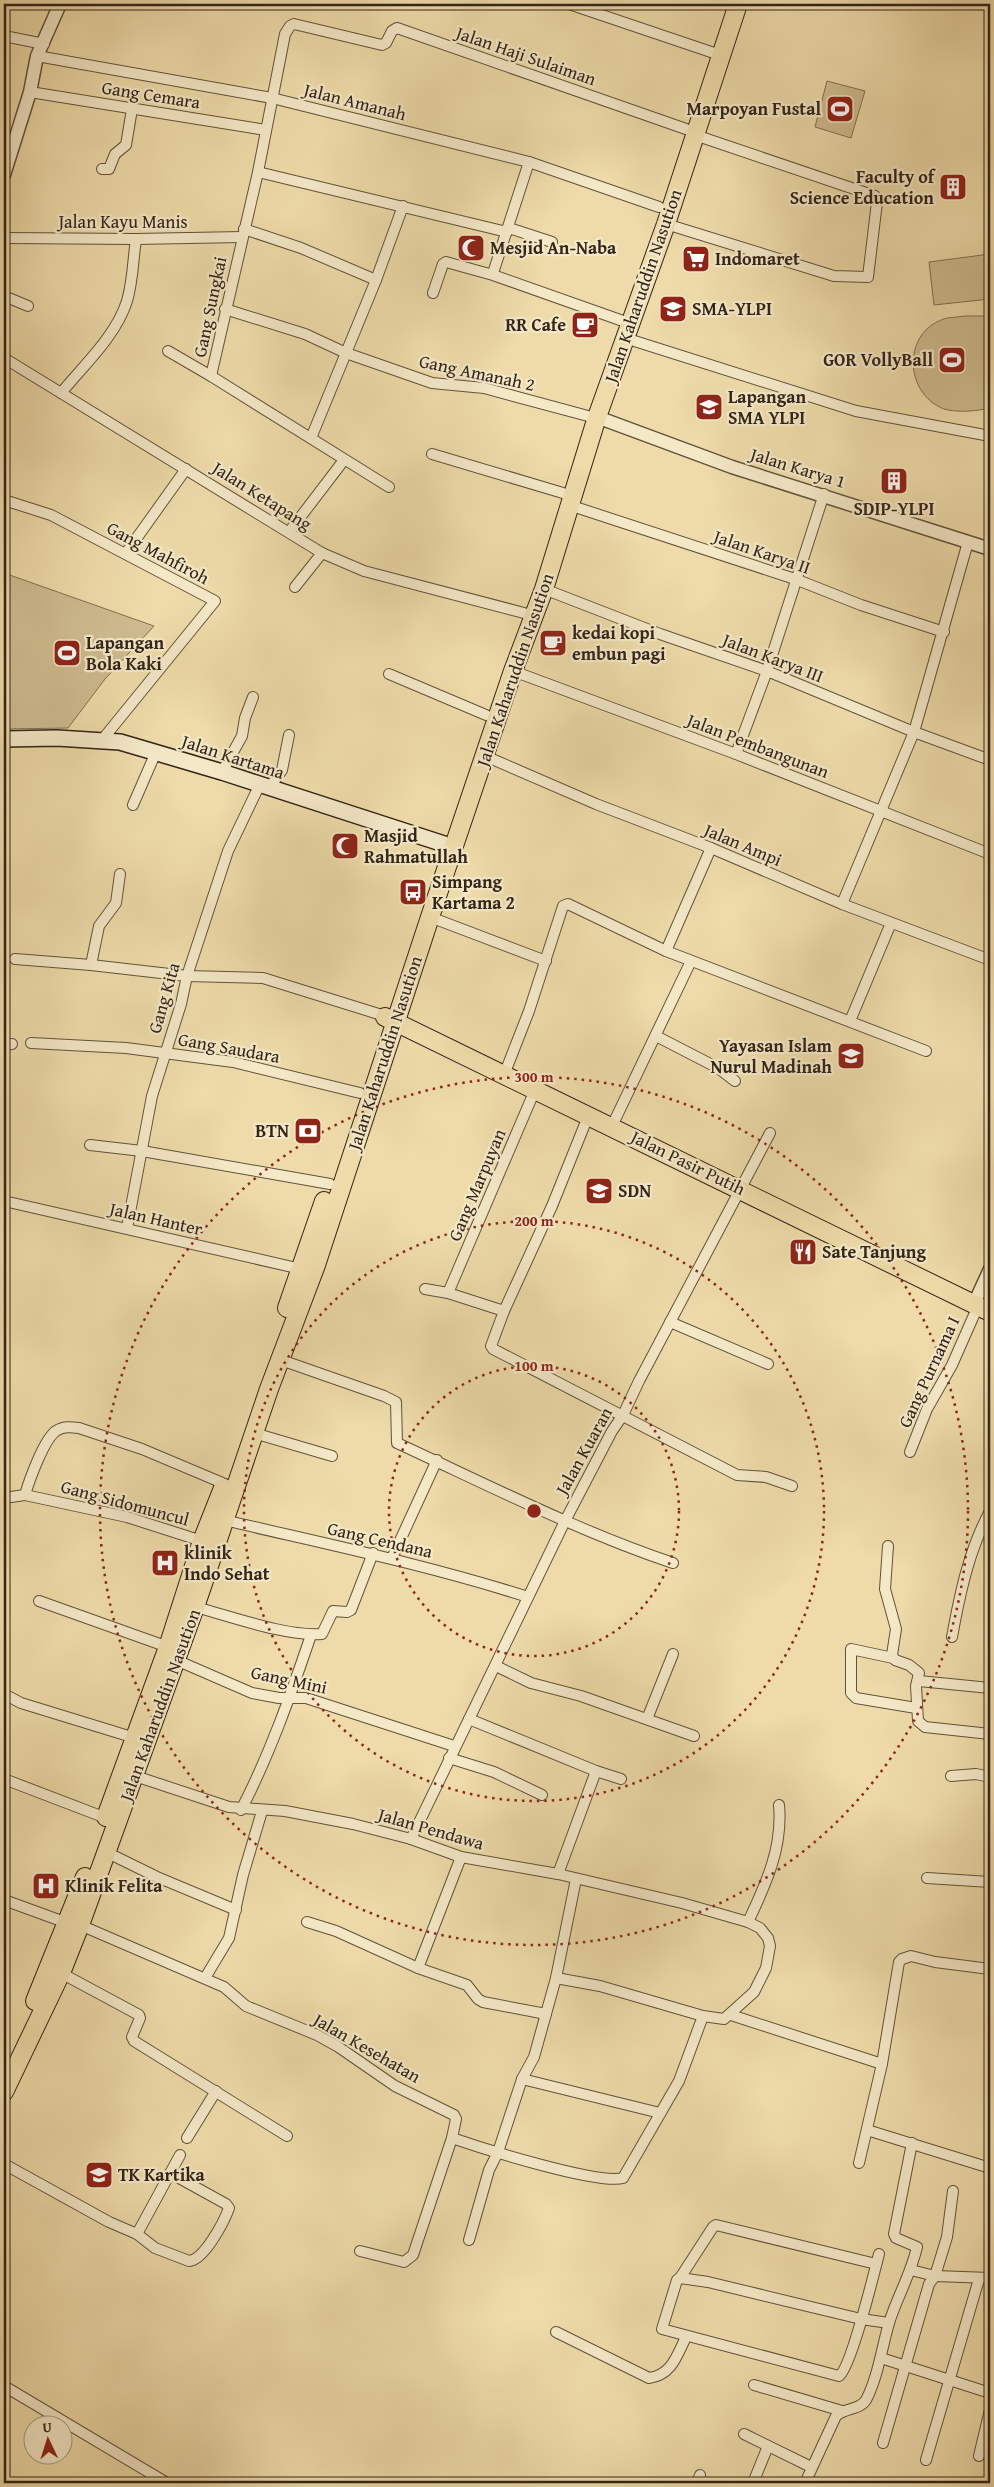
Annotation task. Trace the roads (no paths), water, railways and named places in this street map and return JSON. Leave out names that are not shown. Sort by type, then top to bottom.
[{"type":"highway","name":"Jalan Kaharuddin Nasution","points":[[593,416],[625,338],[666,224],[690,132],[715,54],[727,4]]},
{"type":"highway","name":"Jalan Kaharuddin Nasution","points":[[715,54],[738,4]]},
{"type":"highway","name":"Jalan Kaharuddin Nasution","points":[[4,2092],[61,1973],[106,1818],[135,1738],[195,1607],[208,1544],[224,1520],[316,1265],[444,844],[486,715],[566,499],[659,207],[690,132]]},
{"type":"highway","name":"Jalan Kaharuddin Nasution","points":[[4,2067],[74,1924],[106,1852],[135,1776],[225,1484],[301,1269],[360,1093],[430,917],[513,671],[544,589],[555,531]]},
{"type":"highway","name":"Jalan Pasir Putih","points":[[390,1019],[504,1076],[589,1114],[981,1307]]},
{"type":"main road","name":"Jalan Kartama","points":[[4,739],[102,740],[120,742],[222,772],[444,844]]},
{"type":"street","points":[[4,176],[7,154],[30,92],[37,56],[44,44],[60,4]]},
{"type":"street","points":[[569,4],[715,54]]},
{"type":"street","name":"Jalan Haji Sulaiman","points":[[272,98],[285,34],[292,24],[382,45],[386,44],[392,31],[397,28],[690,132]]},
{"type":"street","points":[[4,36],[44,44]]},
{"type":"street","name":"Jalan Amanah","points":[[37,56],[272,98],[529,162],[659,207]]},
{"type":"street","name":"Gang Cemara","points":[[30,92],[266,130]]},
{"type":"street","name":"Gang Sungkai","points":[[272,98],[258,172],[211,376],[389,487]]},
{"type":"street","points":[[102,169],[109,169],[115,154],[126,145],[132,109]]},
{"type":"street","points":[[666,224],[834,276],[868,277],[877,202],[875,196],[690,132]]},
{"type":"street","points":[[493,273],[529,162]]},
{"type":"street","points":[[258,172],[552,242]]},
{"type":"street","points":[[311,438],[376,280],[402,206]]},
{"type":"street","name":"Jalan Kayu Manis","points":[[4,238],[136,239],[243,233],[301,248],[376,280]]},
{"type":"street","points":[[61,393],[100,347],[121,315],[130,290],[136,239]]},
{"type":"street","points":[[433,293],[444,263],[493,273],[623,321]]},
{"type":"street","points":[[4,296],[28,306]]},
{"type":"street","name":"Gang Amanah 2","points":[[225,309],[306,334],[346,352],[432,383],[484,388],[593,416]]},
{"type":"street","points":[[625,338],[856,411],[990,436]]},
{"type":"street","points":[[168,351],[211,376]]},
{"type":"street","name":"Jalan Ketapang","points":[[4,358],[322,553],[364,571],[524,613]]},
{"type":"street","name":"Jalan Karya 1","points":[[593,416],[732,467],[824,494],[990,549]]},
{"type":"street","name":"Jalan Karya II","points":[[432,454],[795,579],[860,605],[944,632]]},
{"type":"street","points":[[289,532],[344,460]]},
{"type":"street","points":[[126,553],[186,469]]},
{"type":"street","points":[[736,754],[767,671],[795,579],[824,494]]},
{"type":"street","name":"Gang Mahfiroh","points":[[4,500],[51,515],[215,601],[102,740]]},
{"type":"street","points":[[842,904],[914,732],[944,632],[968,542]]},
{"type":"street","points":[[296,587],[322,553]]},
{"type":"street","name":"Jalan Karya III","points":[[544,589],[660,634],[767,671],[914,732],[990,760]]},
{"type":"street","name":"Jalan Pembangunan","points":[[513,671],[736,754],[990,854]]},
{"type":"street","points":[[390,674],[486,715]]},
{"type":"street","points":[[222,772],[242,736],[245,718],[253,697]]},
{"type":"street","name":"Gang Kita","points":[[127,1228],[147,1118],[187,976],[228,851],[264,786],[282,770],[289,735]]},
{"type":"street","points":[[133,805],[156,752]]},
{"type":"street","name":"Jalan Ampi","points":[[485,756],[596,804],[711,848],[842,904],[990,960]]},
{"type":"street","points":[[666,951],[711,848]]},
{"type":"street","points":[[91,965],[100,926],[116,903],[120,874]]},
{"type":"street","points":[[504,1076],[546,961],[563,906],[566,904],[690,961],[926,1051]]},
{"type":"street","points":[[430,917],[546,961]]},
{"type":"street","points":[[850,1021],[891,923]]},
{"type":"street","points":[[15,959],[91,965],[187,976],[263,978],[390,1019]]},
{"type":"street","points":[[612,1126],[690,961]]},
{"type":"street","points":[[656,1036],[718,1068],[734,1081]]},
{"type":"street","name":"Gang Saudara","points":[[31,1043],[126,1048],[233,1062],[360,1093]]},
{"type":"street","name":"Gang Marpuyan","points":[[448,1293],[535,1090]]},
{"type":"street","points":[[589,1114],[552,1206],[491,1342],[493,1349],[737,1475],[766,1477],[792,1486]]},
{"type":"street","name":"Jalan Kuaran","points":[[411,1839],[454,1746],[496,1666],[565,1521],[612,1431],[623,1415],[770,1133]]},
{"type":"street","points":[[90,1144],[142,1151],[330,1184]]},
{"type":"street","name":"Jalan Hanter","points":[[4,1201],[301,1269]]},
{"type":"street","points":[[981,1307],[990,1269]]},
{"type":"street","points":[[425,1289],[448,1293],[504,1311]]},
{"type":"street","name":"Gang Purnama I","points":[[910,1452],[927,1408],[952,1365],[981,1307]]},
{"type":"street","points":[[670,1322],[768,1364]]},
{"type":"street","points":[[281,1360],[391,1400],[398,1407],[397,1443],[565,1521],[628,1548],[673,1563]]},
{"type":"street","points":[[4,1498],[25,1495],[32,1471],[52,1434],[61,1428],[68,1427],[79,1428],[142,1449],[225,1484]]},
{"type":"street","points":[[254,1433],[332,1456]]},
{"type":"street","points":[[392,1558],[423,1495],[428,1477],[437,1460]]},
{"type":"street","name":"Gang Sidomuncul","points":[[25,1495],[127,1517],[208,1544]]},
{"type":"street","points":[[952,1637],[970,1556],[977,1534],[990,1511]]},
{"type":"street","name":"Gang Cendana","points":[[224,1520],[373,1553],[528,1598]]},
{"type":"street","points":[[888,1546],[885,1589],[896,1629],[893,1658]]},
{"type":"street","points":[[195,1607],[311,1635],[324,1632],[333,1611],[347,1612],[350,1610],[373,1553]]},
{"type":"street","name":"Gang Mini","points":[[39,1601],[172,1654],[252,1693],[290,1699],[306,1698],[454,1746]]},
{"type":"street","points":[[241,1810],[265,1760],[290,1699],[311,1635]]},
{"type":"street","points":[[916,1708],[856,1698],[851,1693],[851,1649],[893,1658],[919,1673],[919,1681],[916,1686],[916,1708],[918,1721],[925,1727],[990,1734]]},
{"type":"street","points":[[647,1719],[673,1654]]},
{"type":"street","points":[[496,1666],[531,1683],[581,1696],[694,1736]]},
{"type":"street","points":[[919,1681],[990,1688]]},
{"type":"street","points":[[4,1694],[21,1703],[135,1738]]},
{"type":"street","points":[[469,1719],[596,1771],[621,1779]]},
{"type":"street","points":[[449,1758],[494,1772],[542,1794]]},
{"type":"street","points":[[558,1874],[596,1771]]},
{"type":"street","points":[[951,1776],[976,1774],[990,1777]]},
{"type":"street","name":"Jalan Pendawa","points":[[135,1776],[241,1810],[295,1813],[411,1839],[461,1857],[558,1874],[682,1902],[748,1922]]},
{"type":"street","points":[[4,1779],[106,1818]]},
{"type":"street","points":[[556,1978],[600,1986],[703,2016],[721,2019],[731,2015],[754,1992],[762,1979],[769,1956],[768,1938],[760,1928],[748,1922],[776,1854],[781,1831],[779,1805]]},
{"type":"street","points":[[205,1978],[229,1938],[262,1811]]},
{"type":"street","points":[[106,1852],[157,1877],[236,1910]]},
{"type":"street","points":[[418,1968],[461,1857]]},
{"type":"street","points":[[927,1878],[990,1882]]},
{"type":"street","points":[[469,2240],[489,2170],[498,2152],[522,2078],[534,2057],[556,1978],[576,1879]]},
{"type":"street","name":"Jalan Kesehatan","points":[[4,1900],[74,1924],[224,1986],[246,2006],[317,2035],[337,2046],[395,2086],[451,2112],[456,2120],[452,2138],[411,2258],[404,2262],[360,2250]]},
{"type":"street","points":[[307,1922],[336,1931],[418,1968],[468,1985],[478,1999],[483,2002],[546,2014]]},
{"type":"street","points":[[859,2162],[882,2064],[899,1962],[902,1959],[915,1956],[934,1962],[990,1969]]},
{"type":"street","points":[[61,1973],[139,2014],[140,2018],[132,2037],[134,2041],[286,2136]]},
{"type":"street","points":[[731,2015],[882,2064]]},
{"type":"street","points":[[452,2138],[582,2174],[620,2180],[629,2171],[687,2064],[703,2016]]},
{"type":"street","points":[[522,2078],[660,2113]]},
{"type":"street","points":[[187,2138],[216,2091]]},
{"type":"street","points":[[867,2130],[990,2168]]},
{"type":"street","points":[[805,2483],[836,2416],[842,2411],[858,2406],[866,2400],[881,2358],[889,2323],[911,2270],[917,2247],[896,2238],[894,2234],[912,2143]]},
{"type":"street","points":[[137,2234],[180,2155]]},
{"type":"street","points":[[4,2164],[108,2222],[137,2234],[155,2248],[191,2261],[201,2255],[228,2212],[226,2204],[170,2173]]},
{"type":"street","points":[[883,2443],[927,2289],[935,2276],[947,2237],[954,2191]]},
{"type":"street","points":[[716,2225],[878,2259],[846,2368],[843,2373],[836,2376],[662,2329],[677,2280],[680,2278],[716,2225]]},
{"type":"street","points":[[911,2270],[935,2276],[990,2278]]},
{"type":"street","points":[[680,2278],[708,2282],[861,2319],[889,2323]]},
{"type":"street","points":[[926,2460],[979,2279]]},
{"type":"street","points":[[556,2332],[649,2378],[664,2374],[670,2369],[686,2337]]},
{"type":"street","points":[[881,2358],[990,2392]]},
{"type":"street","points":[[754,2385],[842,2411]]},
{"type":"street","points":[[4,2386],[167,2483]]},
{"type":"street","points":[[979,2456],[990,2410]]},
{"type":"street","points":[[744,2434],[811,2467]]},
{"type":"street","points":[[753,2483],[768,2446]]},
{"type":"place","name":"Marpoyan Fustal","points":[[840,109]]},
{"type":"place","name":"Faculty of Science Education","points":[[953,187]]},
{"type":"place","name":"Mesjid An-Naba","points":[[471,248]]},
{"type":"place","name":"Indomaret","points":[[696,259]]},
{"type":"place","name":"SMA-YLPI","points":[[673,309]]},
{"type":"place","name":"RR Cafe","points":[[585,325]]},
{"type":"place","name":"GOR VollyBall","points":[[952,360]]},
{"type":"place","name":"Lapangan SMA YLPI","points":[[709,407]]},
{"type":"place","name":"SDIP-YLPI","points":[[894,481]]},
{"type":"place","name":"kedai kopi embun pagi","points":[[553,643]]},
{"type":"place","name":"Lapangan Bola Kaki","points":[[67,653]]},
{"type":"place","name":"Masjid Rahmatullah","points":[[345,846]]},
{"type":"place","name":"Simpang Kartama 2","points":[[413,892]]},
{"type":"place","name":"Yayasan Islam Nurul Madinah","points":[[851,1056]]},
{"type":"place","name":"BTN","points":[[308,1131]]},
{"type":"place","name":"SDN","points":[[599,1191]]},
{"type":"place","name":"Sate Tanjung","points":[[803,1252]]},
{"type":"place","name":"klinik Indo Sehat","points":[[165,1563]]},
{"type":"place","name":"Klinik Felita","points":[[46,1886]]},
{"type":"place","name":"TK Kartika","points":[[99,2175]]}]
